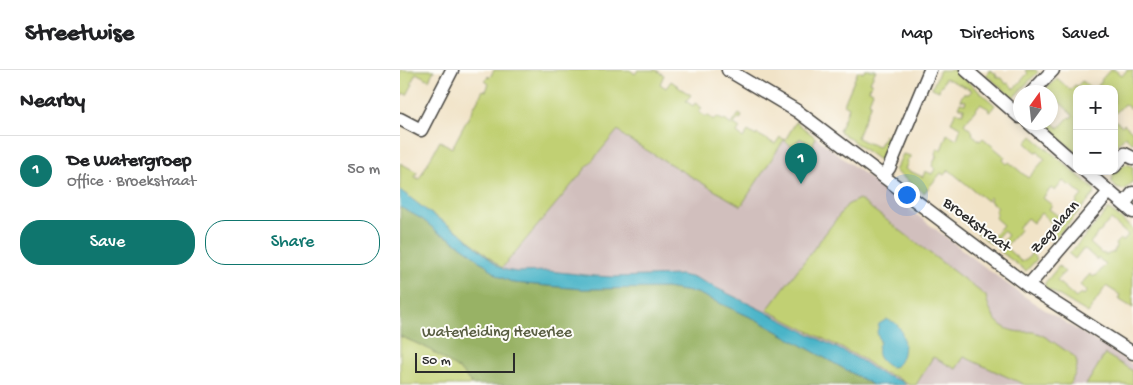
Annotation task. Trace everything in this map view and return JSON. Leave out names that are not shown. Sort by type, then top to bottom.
[{"type":"street","points":[[400,119],[421,130],[452,70]]},
{"type":"street","name":"Broekstraat","points":[[728,70],[798,111],[1028,286],[1133,353]]},
{"type":"street","points":[[883,176],[889,168],[930,70]]},
{"type":"street","points":[[966,70],[1013,107]]},
{"type":"street","points":[[1039,85],[1053,70]]},
{"type":"street","points":[[1037,130],[1073,161]]},
{"type":"street","points":[[1118,162],[1125,154],[1133,158]]},
{"type":"street","points":[[1089,175],[1128,208],[1133,193]]},
{"type":"street","name":"Zegelaan","points":[[1028,286],[1104,188],[1109,175]]},
{"type":"shaded area","points":[[796,122],[1003,281],[1031,301],[1133,365],[1133,385],[906,385],[901,381],[881,374],[862,361],[780,319],[696,278],[679,275],[614,277],[539,271],[517,272],[502,268],[618,130],[626,138],[741,206]]},
{"type":"green space","points":[[400,70],[434,70],[429,80],[416,73],[407,95],[403,93],[400,98]]},
{"type":"green space","points":[[494,70],[630,70],[635,74],[638,70],[656,70],[664,75],[660,84],[666,88],[671,81],[691,95],[686,101],[693,106],[695,103],[702,108],[699,112],[706,117],[707,115],[714,120],[717,117],[731,125],[739,114],[742,116],[734,124],[740,128],[737,133],[743,138],[748,131],[775,144],[780,137],[785,140],[796,122],[815,137],[813,147],[800,138],[795,145],[811,157],[812,160],[784,140],[741,206],[626,138],[618,130],[502,268],[462,234],[400,190],[400,163],[417,172],[415,177],[419,179],[440,141],[452,148],[483,90],[486,91],[489,84],[485,81]]},
{"type":"green space","points":[[865,70],[876,70],[870,82],[872,83],[869,90],[873,92],[869,102],[871,103],[857,137],[878,147],[884,137],[883,135],[891,138],[882,161],[839,131],[849,107],[844,104],[858,71],[863,73]]},
{"type":"green space","points":[[940,70],[954,70],[995,105],[990,112],[988,111],[989,109],[980,104],[964,124],[980,141],[983,138],[1005,157],[1003,160],[1007,164],[1009,162],[1028,178],[1045,159],[1038,151],[1036,152],[1026,143],[1032,136],[1073,171],[1073,175],[1078,175],[1094,189],[1095,193],[1052,242],[1046,236],[1051,233],[1055,226],[1041,213],[1033,223],[1027,218],[1019,227],[1020,230],[1005,247],[1022,262],[1031,253],[1037,259],[1026,271],[997,249],[1008,235],[1003,231],[991,244],[977,233],[981,228],[985,233],[987,232],[993,237],[1003,225],[995,218],[997,207],[990,201],[991,198],[989,197],[987,201],[949,170],[944,175],[941,173],[924,193],[895,171],[903,154],[911,156],[907,161],[905,169],[923,177],[925,171],[932,174],[935,169],[932,166],[937,155],[935,154],[937,148],[941,150],[947,134],[957,139],[961,127],[951,122],[956,112],[963,113],[964,108],[958,107],[960,103],[965,104],[966,101],[960,100],[963,94],[969,94],[972,90],[945,78],[939,91],[932,88]],"holes":[[[1063,181],[1071,185],[1082,195],[1069,213],[1062,219],[1049,209],[1052,205],[1043,198],[1051,188],[1055,191]]]},
{"type":"green space","points":[[990,70],[999,78],[1002,78],[1006,84],[1008,83],[1013,88],[1013,98],[986,75]]},
{"type":"green space","points":[[1025,70],[1036,70],[1038,72],[1026,85],[1018,85],[1028,73]]},
{"type":"green space","points":[[1110,70],[1115,70],[1122,76],[1127,70],[1133,70],[1133,110],[1124,104],[1118,111],[1118,85],[1098,85]]},
{"type":"green space","points":[[1057,78],[1070,90],[1073,87],[1073,115],[1058,101],[1058,85],[1050,85]]},
{"type":"green space","points":[[1082,81],[1088,85],[1078,85]]},
{"type":"green space","points":[[1073,115],[1073,150],[1049,130],[1058,130],[1058,127],[1069,117],[1071,118]]},
{"type":"green space","points":[[1118,122],[1122,126],[1124,124],[1133,132],[1133,144],[1125,136],[1118,144]]},
{"type":"green space","points":[[1128,164],[1133,167],[1133,182],[1124,190],[1116,188],[1112,182],[1114,175],[1118,175],[1118,169]]},
{"type":"green space","points":[[859,199],[986,296],[993,316],[1007,329],[1037,333],[1074,356],[1077,366],[1070,385],[1025,385],[964,357],[956,369],[933,357],[916,385],[909,385],[896,377],[881,372],[863,359],[767,310],[847,205]]},
{"type":"green space","name":"Waterleiding Heverlee","points":[[400,207],[422,219],[439,233],[470,252],[498,276],[514,283],[582,289],[666,288],[697,293],[757,320],[873,385],[473,385],[460,370],[427,348],[400,336]]},
{"type":"green space","points":[[1109,209],[1133,229],[1133,308],[1118,299],[1120,295],[1106,286],[1088,313],[1045,287],[1045,283],[1059,266],[1065,272],[1057,281],[1076,298],[1081,293],[1084,295],[1087,291],[1080,285],[1090,274],[1093,277],[1096,276],[1106,264],[1098,258],[1097,260],[1085,249],[1075,259],[1069,254]],"holes":[[[1111,220],[1128,235],[1123,241],[1120,239],[1115,244],[1114,252],[1106,255],[1102,254],[1090,243],[1097,233]]]},
{"type":"green space","points":[[400,336],[427,348],[460,370],[473,385],[400,385]]},
{"type":"green space","points":[[1105,354],[1133,371],[1133,385],[1086,385]]},
{"type":"water","points":[[400,190],[462,234],[499,267],[506,270],[517,272],[549,271],[614,277],[680,275],[696,278],[780,319],[862,361],[881,374],[901,381],[906,385],[873,385],[757,320],[697,293],[666,288],[582,289],[514,283],[498,276],[470,252],[439,233],[422,219],[400,207]]},
{"type":"water","points":[[887,319],[894,322],[900,328],[903,337],[902,355],[895,366],[888,366],[879,358],[878,354],[880,342],[877,332],[879,324]]},
{"type":"place","name":"De Watergroep","points":[[801,184]]}]
